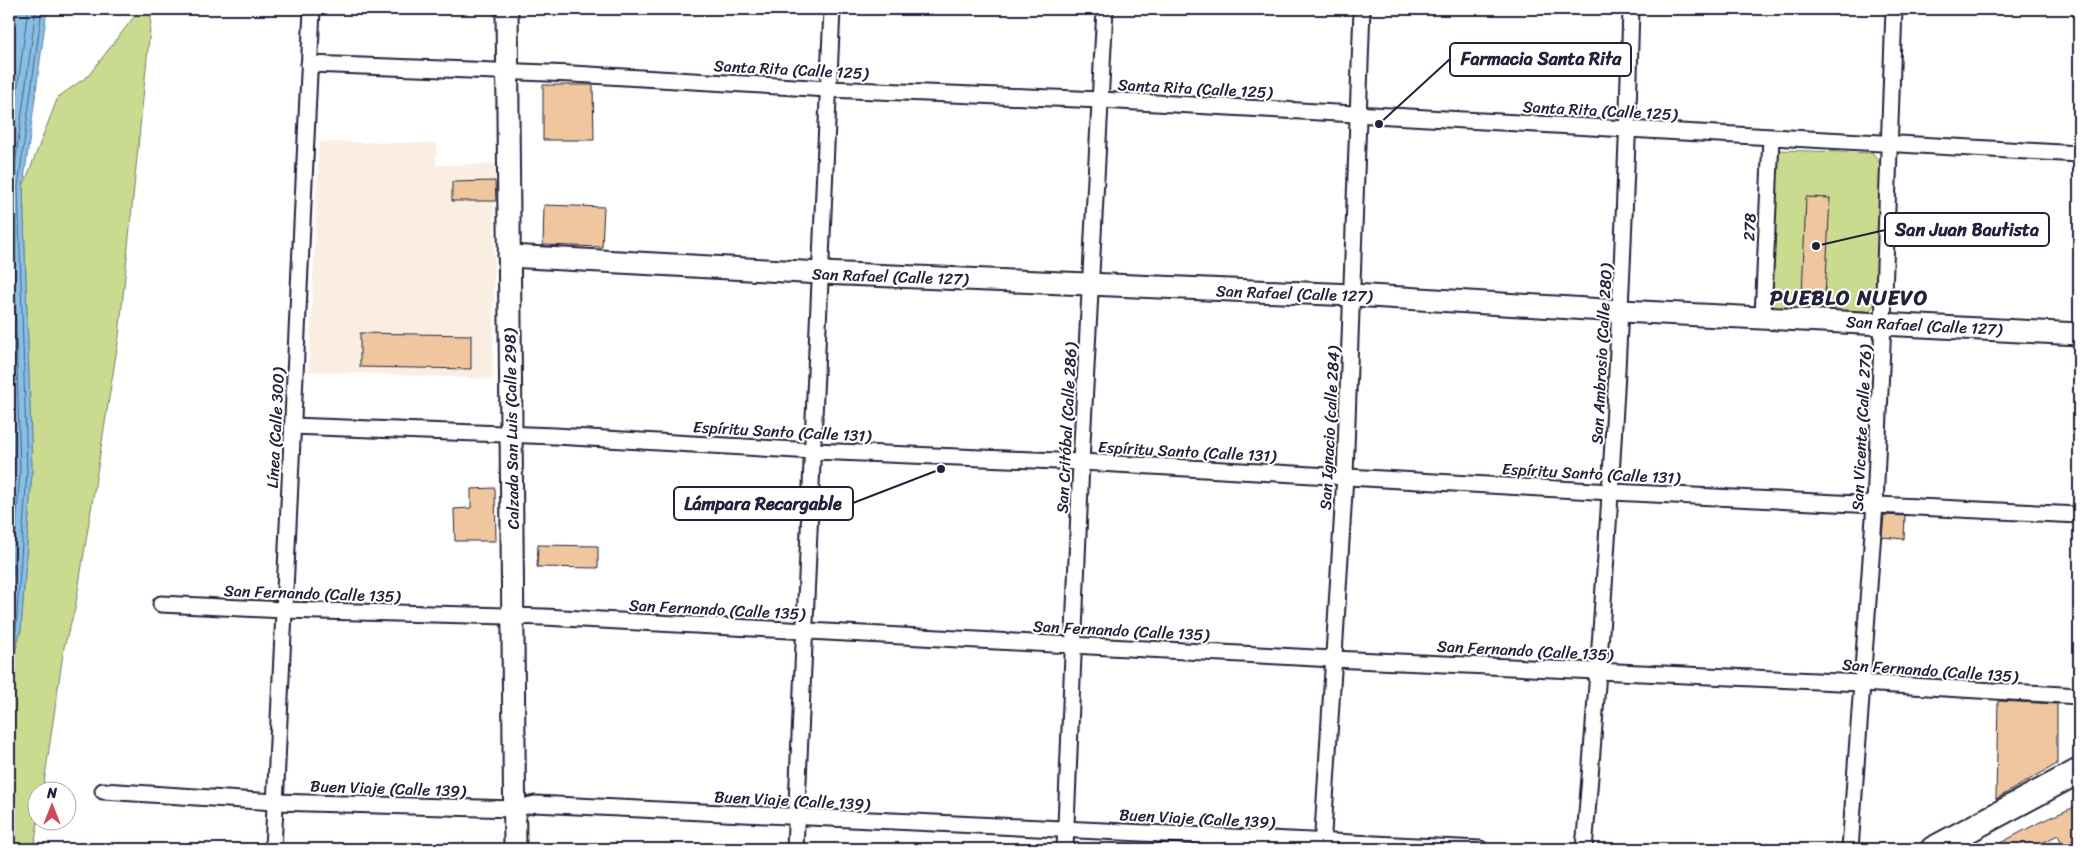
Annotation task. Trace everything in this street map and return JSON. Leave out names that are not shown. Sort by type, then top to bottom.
[{"type":"main road","points":[[1933,849],[2079,771]]},
{"type":"street","name":"Línea (Calle 300)","points":[[273,849],[312,9]]},
{"type":"street","name":"Calzada San Luis (Calle 298)","points":[[507,9],[514,849]]},
{"type":"street","points":[[795,849],[832,9]]},
{"type":"street","name":"San Critóbal (Calle 286)","points":[[1065,849],[1080,462],[1106,9]]},
{"type":"street","name":"San Ignacio (calle 284)","points":[[1323,845],[1345,476],[1362,9]]},
{"type":"street","name":"San Ambrosio (Calle 280)","points":[[1584,849],[1600,671],[1612,492],[1622,311],[1631,9]]},
{"type":"street","name":"San Vicente (Calle 276)","points":[[1850,849],[1875,504],[1894,9]]},
{"type":"street","name":"Santa Rita (Calle 125)","points":[[309,64],[573,74],[828,89],[1101,100],[2079,154]]},
{"type":"street","name":"278","points":[[1763,317],[1771,138]]},
{"type":"street","name":"San Rafael (Calle 127)","points":[[510,256],[821,273],[1353,295],[1622,311],[2079,334]]},
{"type":"street","name":"Espíritu Santo (Calle 131)","points":[[292,426],[511,434],[814,451],[1080,462],[1612,492],[2079,515]]},
{"type":"street","name":"San Fernando (Calle 135)","points":[[161,604],[284,610],[544,617],[1333,659],[1861,683],[2079,696]]},
{"type":"street","name":"Buen Viaje (Calle 139)","points":[[103,791],[275,802],[514,809],[535,804],[1066,830],[1323,845],[1480,849]]},
{"type":"shaded area","points":[[319,142],[437,143],[436,165],[495,164],[493,379],[309,371]]},
{"type":"green space","points":[[140,9],[152,9],[119,336],[75,609],[64,647],[44,780],[28,780],[28,830],[37,830],[34,849],[9,849],[9,673],[21,630],[32,471],[23,187],[58,97],[88,76]]},
{"type":"green space","points":[[1778,150],[1873,153],[1882,167],[1877,302],[1869,311],[1772,308]]},
{"type":"water","points":[[9,9],[47,9],[23,187],[32,471],[21,630],[9,673]]},
{"type":"building","points":[[543,85],[593,85],[594,140],[543,140]]},
{"type":"building","points":[[495,181],[496,201],[452,201],[452,182]]},
{"type":"building","points":[[1806,197],[1830,198],[1825,296],[1802,295]]},
{"type":"building","points":[[544,205],[604,207],[602,247],[543,245]]},
{"type":"building","points":[[360,333],[471,335],[471,369],[360,367]]},
{"type":"building","points":[[495,488],[496,541],[455,541],[454,509],[471,508],[471,489]]},
{"type":"building","points":[[1884,515],[1905,516],[1904,539],[1882,537]]},
{"type":"building","points":[[538,545],[598,546],[598,568],[537,567]]},
{"type":"building","points":[[1998,701],[2057,704],[2057,764],[1996,799]]},
{"type":"building","points":[[2079,805],[2079,838],[2063,845],[2058,835],[2030,849],[1989,849],[2040,822]]},
{"type":"place","name":"Farmacia Santa Rita","points":[[1379,124]]},
{"type":"place","name":"San Juan Bautista","points":[[1816,246]]},
{"type":"place","name":"Lámpara Recargable","points":[[941,469]]},
{"type":"district","name":"PUEBLO NUEVO","points":[[1849,298]]}]
